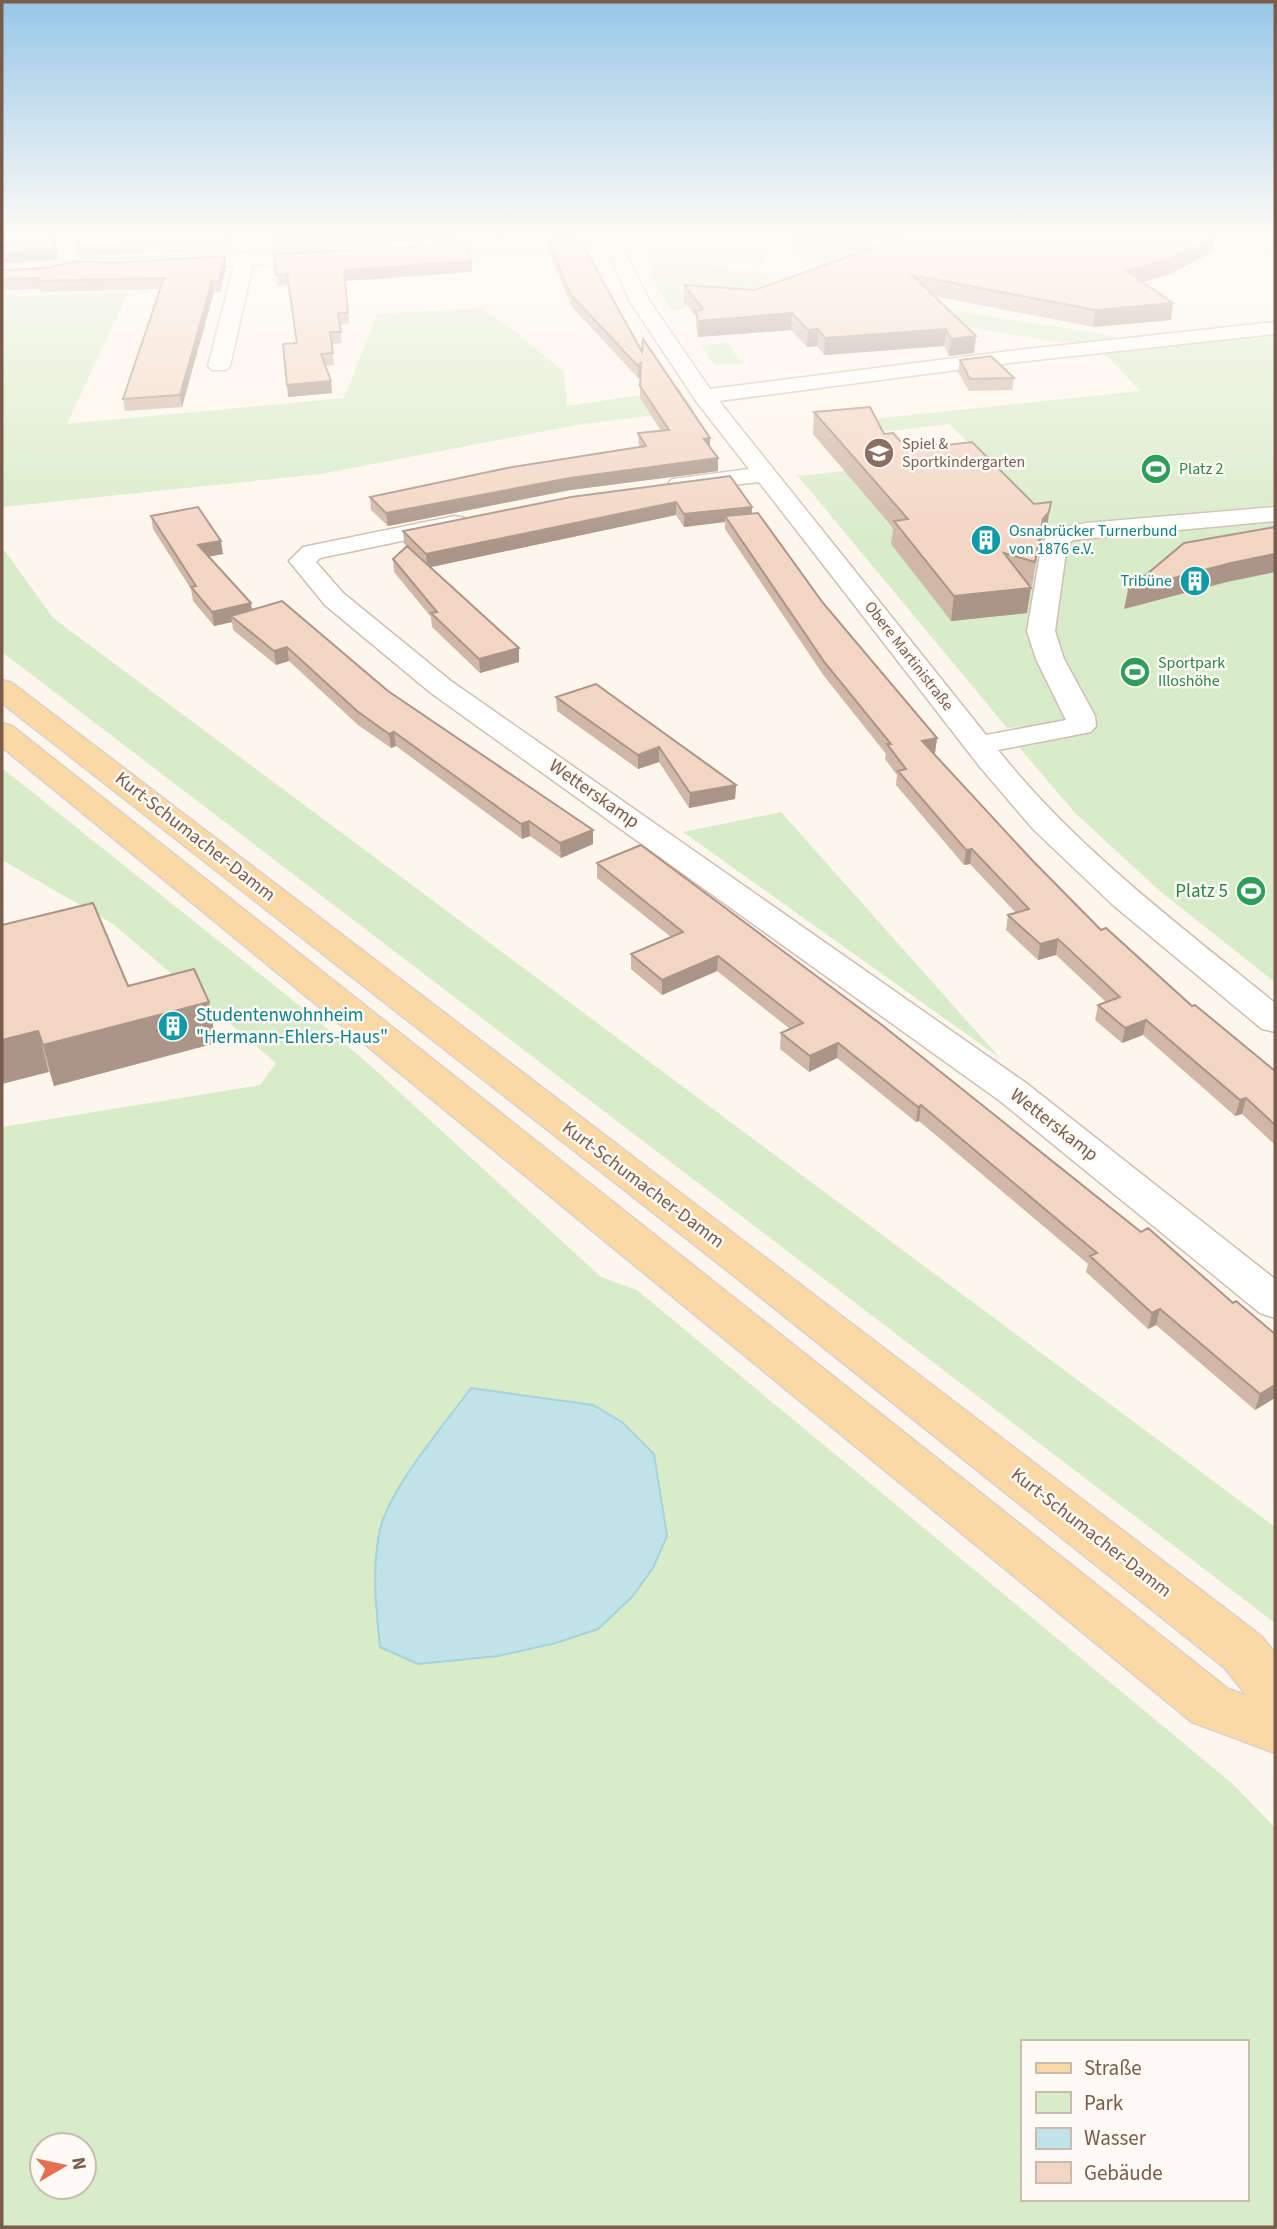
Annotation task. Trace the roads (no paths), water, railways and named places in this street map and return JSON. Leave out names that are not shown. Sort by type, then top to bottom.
[{"type":"main road","name":"Kurt-Schumacher-Damm","points":[[2,689],[740,1259],[1243,1652],[1275,1691]]},
{"type":"main road","name":"Kurt-Schumacher-Damm","points":[[2,732],[1210,1706],[1275,1729]]},
{"type":"street","points":[[219,366],[226,338]]},
{"type":"street","name":"Obere Martinistraße","points":[[669,338],[723,408],[767,474],[979,745],[1044,822],[1125,898],[1275,1021]]},
{"type":"street","points":[[723,408],[1010,357],[1183,338]]},
{"type":"street","points":[[646,488],[767,474]]},
{"type":"street","points":[[979,745],[1081,726],[1080,716],[1050,659],[1041,631],[1055,543],[1065,534],[1275,514]]},
{"type":"street","name":"Wetterskamp","points":[[489,516],[312,552],[292,563],[441,687],[1013,1092],[1275,1302]]},
{"type":"water","points":[[471,1388],[593,1405],[622,1422],[654,1454],[667,1536],[653,1568],[632,1597],[598,1629],[556,1643],[498,1656],[418,1664],[380,1647],[375,1576],[379,1534],[384,1517],[404,1479]]},
{"type":"place","name":"Spiel & Sportkindergarten","points":[[879,453]]},
{"type":"place","name":"Platz 2","points":[[1156,469]]},
{"type":"place","name":"Osnabrücker Turnerbund von 1876 e.V.","points":[[986,540]]},
{"type":"place","name":"Tribüne","points":[[1195,581]]},
{"type":"place","name":"Sportpark Illoshöhe","points":[[1135,672]]},
{"type":"place","name":"Platz 5","points":[[1251,891]]},
{"type":"place","name":"Studentenwohnheim \"Hermann-Ehlers-Haus\"","points":[[173,1026]]}]
